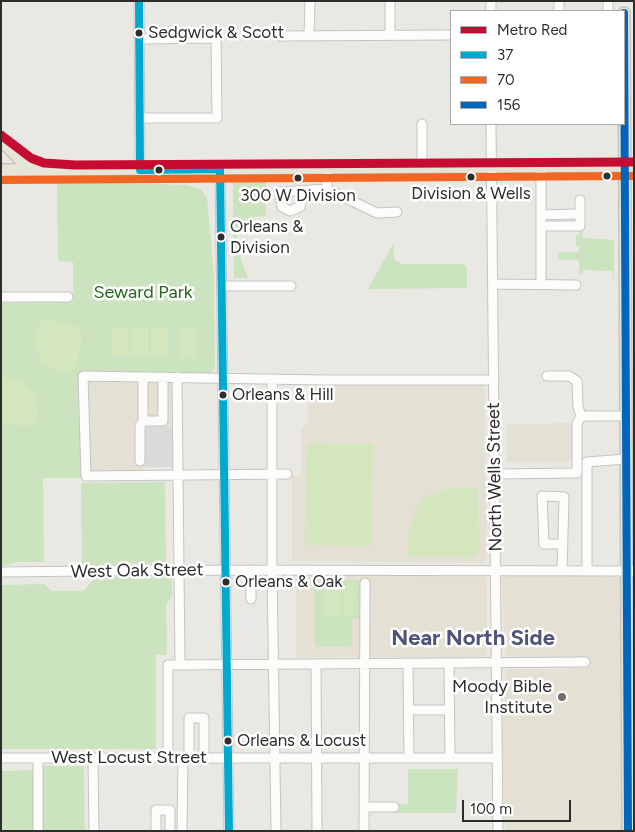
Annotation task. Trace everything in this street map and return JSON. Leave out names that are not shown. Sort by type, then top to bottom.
[{"type":"main road","points":[[625,55],[630,260],[630,416],[626,459],[630,571],[628,831]]},
{"type":"main road","points":[[1,140],[30,170]]},
{"type":"main road","points":[[1,170],[629,166]]},
{"type":"street","points":[[139,1],[140,170]]},
{"type":"street","points":[[310,1],[310,36]]},
{"type":"street","points":[[390,1],[390,35]]},
{"type":"street","points":[[280,36],[450,35]]},
{"type":"street","points":[[140,39],[216,38],[218,118],[140,118]]},
{"type":"street","points":[[422,124],[422,168]]},
{"type":"street","name":"North Wells Street","points":[[491,125],[498,831]]},
{"type":"street","points":[[541,166],[541,284]]},
{"type":"street","points":[[327,168],[327,189]]},
{"type":"street","points":[[220,169],[229,831]]},
{"type":"street","points":[[303,192],[327,189],[377,213],[397,212]]},
{"type":"street","points":[[541,226],[580,226],[580,200]]},
{"type":"street","points":[[541,214],[575,214]]},
{"type":"street","points":[[493,284],[576,285]]},
{"type":"street","points":[[222,286],[291,286]]},
{"type":"street","points":[[1,297],[68,298]]},
{"type":"street","points":[[287,474],[178,473],[146,474],[144,476],[86,476],[83,376],[272,380],[494,380]]},
{"type":"street","points":[[494,474],[577,473],[577,424],[581,416],[578,407],[577,382],[575,378],[547,376]]},
{"type":"street","points":[[140,461],[140,426],[143,421],[143,377]]},
{"type":"street","points":[[143,421],[163,421],[163,377]]},
{"type":"street","points":[[177,378],[180,665]]},
{"type":"street","points":[[272,380],[272,570],[276,831]]},
{"type":"street","points":[[581,416],[630,416]]},
{"type":"street","points":[[587,571],[587,462],[626,459]]},
{"type":"street","points":[[562,571],[563,544],[565,539],[564,497],[542,496],[544,544],[563,544]]},
{"type":"street","name":"West Oak Street","points":[[1,572],[179,570],[630,571]]},
{"type":"street","points":[[250,570],[251,599]]},
{"type":"street","points":[[364,831],[363,664],[365,583]]},
{"type":"street","points":[[168,758],[168,665],[585,662]]},
{"type":"street","points":[[408,663],[409,758]]},
{"type":"street","points":[[449,663],[450,758]]},
{"type":"street","points":[[316,664],[317,831]]},
{"type":"street","points":[[408,710],[449,710]]},
{"type":"street","points":[[182,831],[189,718],[204,718],[204,758]]},
{"type":"street","name":"West Locust Street","points":[[1,758],[497,758]]},
{"type":"street","points":[[38,758],[38,831]]},
{"type":"street","points":[[93,758],[94,831]]},
{"type":"street","points":[[364,807],[394,807]]},
{"type":"street","points":[[156,831],[156,810],[170,810],[170,831]]},
{"type":"shaded area","points":[[89,379],[177,381],[177,427],[144,427],[144,472],[89,473]]},
{"type":"shaded area","points":[[482,385],[485,389],[487,559],[483,563],[292,561],[292,476],[301,476],[301,428],[308,423],[309,386]]},
{"type":"shaded area","points":[[574,423],[574,462],[507,462],[507,424]]},
{"type":"shaded area","points":[[144,427],[177,427],[178,467],[144,467]]},
{"type":"shaded area","name":"Moody Bible Institute","points":[[296,574],[485,575],[487,577],[487,653],[484,657],[296,657]]},
{"type":"shaded area","name":"Moody Bible Institute","points":[[504,575],[582,575],[620,578],[621,831],[505,831],[502,739],[505,671],[508,669],[581,669],[581,657],[505,656],[502,581]]},
{"type":"green space","points":[[233,179],[266,179],[266,216],[254,217],[255,229],[237,229],[237,248],[248,278],[234,278]]},
{"type":"green space","name":"Seward Park","points":[[57,181],[186,185],[201,189],[207,198],[214,277],[215,368],[210,373],[81,373],[82,478],[43,478],[44,562],[17,562],[1,567],[1,303],[73,302],[73,262],[58,261]]},
{"type":"green space","points":[[579,229],[583,229],[583,238],[614,240],[614,287],[613,271],[583,270],[583,274],[579,274],[579,260],[559,260],[559,252],[579,252],[579,246],[576,246],[576,235],[579,235]]},
{"type":"green space","points":[[393,244],[394,259],[401,264],[464,264],[467,267],[467,288],[368,289]]},
{"type":"green space","points":[[42,319],[77,326],[83,334],[76,370],[57,371],[41,361],[34,344],[37,327]]},
{"type":"green space","points":[[112,328],[129,328],[129,356],[112,356]]},
{"type":"green space","points":[[131,328],[148,328],[148,356],[132,356]]},
{"type":"green space","points":[[151,328],[167,328],[168,356],[151,356]]},
{"type":"green space","points":[[181,329],[197,329],[197,358],[181,359]]},
{"type":"green space","points":[[1,378],[19,379],[34,391],[39,409],[34,426],[1,425]]},
{"type":"green space","points":[[307,443],[373,444],[372,546],[305,545]]},
{"type":"green space","points":[[165,482],[166,564],[82,565],[81,483]]},
{"type":"green space","points":[[478,488],[479,552],[473,557],[408,557],[409,528],[419,504],[429,495],[440,490]]},
{"type":"green space","points":[[172,573],[172,596],[166,605],[167,655],[156,655],[156,749],[1,749],[1,585],[44,584],[52,591],[83,591],[92,581],[93,575]]},
{"type":"green space","points":[[314,580],[360,580],[360,619],[352,619],[352,646],[315,647]]},
{"type":"green space","points":[[325,583],[332,583],[334,587],[335,583],[341,583],[341,616],[334,616],[332,613],[332,616],[325,616],[325,602],[328,602],[328,598],[325,598]]},
{"type":"green space","points":[[347,583],[354,583],[356,587],[356,613],[353,616],[347,616],[347,613],[344,613],[344,586],[347,586]]},
{"type":"green space","points":[[40,766],[84,766],[85,831],[41,831]]},
{"type":"green space","points":[[408,769],[458,769],[456,813],[396,813],[395,804],[408,804]]},
{"type":"green space","points":[[36,770],[36,831],[1,831],[1,771]]},
{"type":"metro line","name":"Red","points":[[1,135],[31,158],[44,163],[75,165],[634,162]]},
{"type":"transit line","name":"37","points":[[139,1],[140,170]]},
{"type":"transit line","name":"156","points":[[625,125],[628,831]]},
{"type":"transit line","name":"37","points":[[220,169],[229,831]]},
{"type":"transit line","name":"37","points":[[140,170],[220,169]]},
{"type":"transit line","name":"70","points":[[1,180],[634,176]]},
{"type":"place","name":"Sedgwick & Scott","points":[[139,33]]},
{"type":"place","name":"Division & Wells","points":[[471,177]]},
{"type":"place","name":"300 W Division","points":[[298,178]]},
{"type":"place","name":"Orleans & Division","points":[[221,237]]},
{"type":"place","name":"Orleans & Hill","points":[[223,395]]},
{"type":"place","name":"Orleans & Oak","points":[[226,582]]},
{"type":"place","name":"Moody Bible Institute","points":[[562,697]]},
{"type":"place","name":"Orleans & Locust","points":[[228,741]]},
{"type":"district","name":"Near North Side","points":[[473,639]]}]
